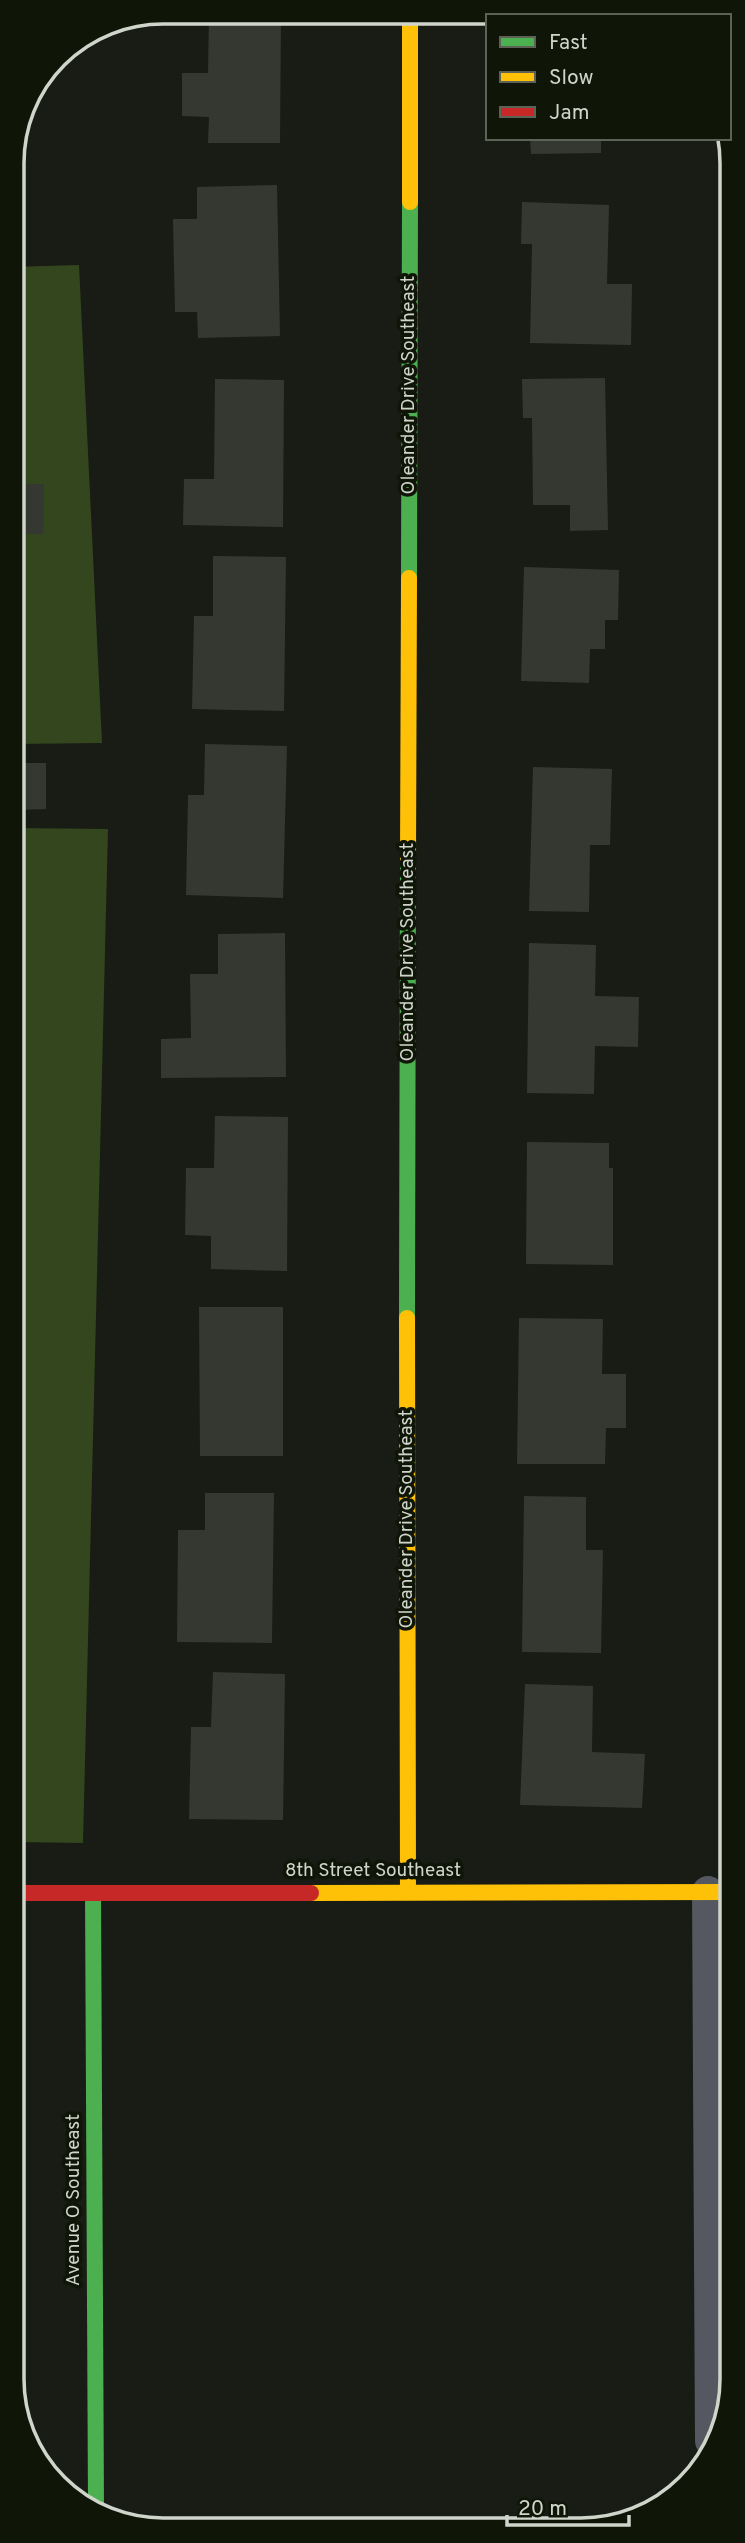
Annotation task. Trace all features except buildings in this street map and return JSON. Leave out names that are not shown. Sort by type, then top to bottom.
[{"type":"street","name":"Oleander Drive Southeast","points":[[408,1891],[410,24]]},
{"type":"street","name":"8th Street Southeast","points":[[24,1893],[720,1892]]},
{"type":"street","points":[[711,2429],[720,1892]]},
{"type":"street","name":"Avenue O Southeast","points":[[93,1893],[96,2501]]},
{"type":"green space","points":[[79,265],[102,743],[25,744],[25,267]]},
{"type":"green space","points":[[25,828],[108,829],[83,1843],[24,1842]]},
{"type":"traffic: fast","points":[[409,578],[410,202]]},
{"type":"traffic: fast","points":[[407,1318],[408,862]]},
{"type":"traffic: fast","points":[[93,1893],[96,2501]]},
{"type":"traffic: slow","points":[[410,24],[410,202]]},
{"type":"traffic: slow","points":[[408,862],[409,578]]},
{"type":"traffic: slow","points":[[407,1318],[408,1891]]},
{"type":"traffic: slow","points":[[311,1893],[720,1892]]},
{"type":"traffic: jam","points":[[24,1893],[311,1893]]}]
